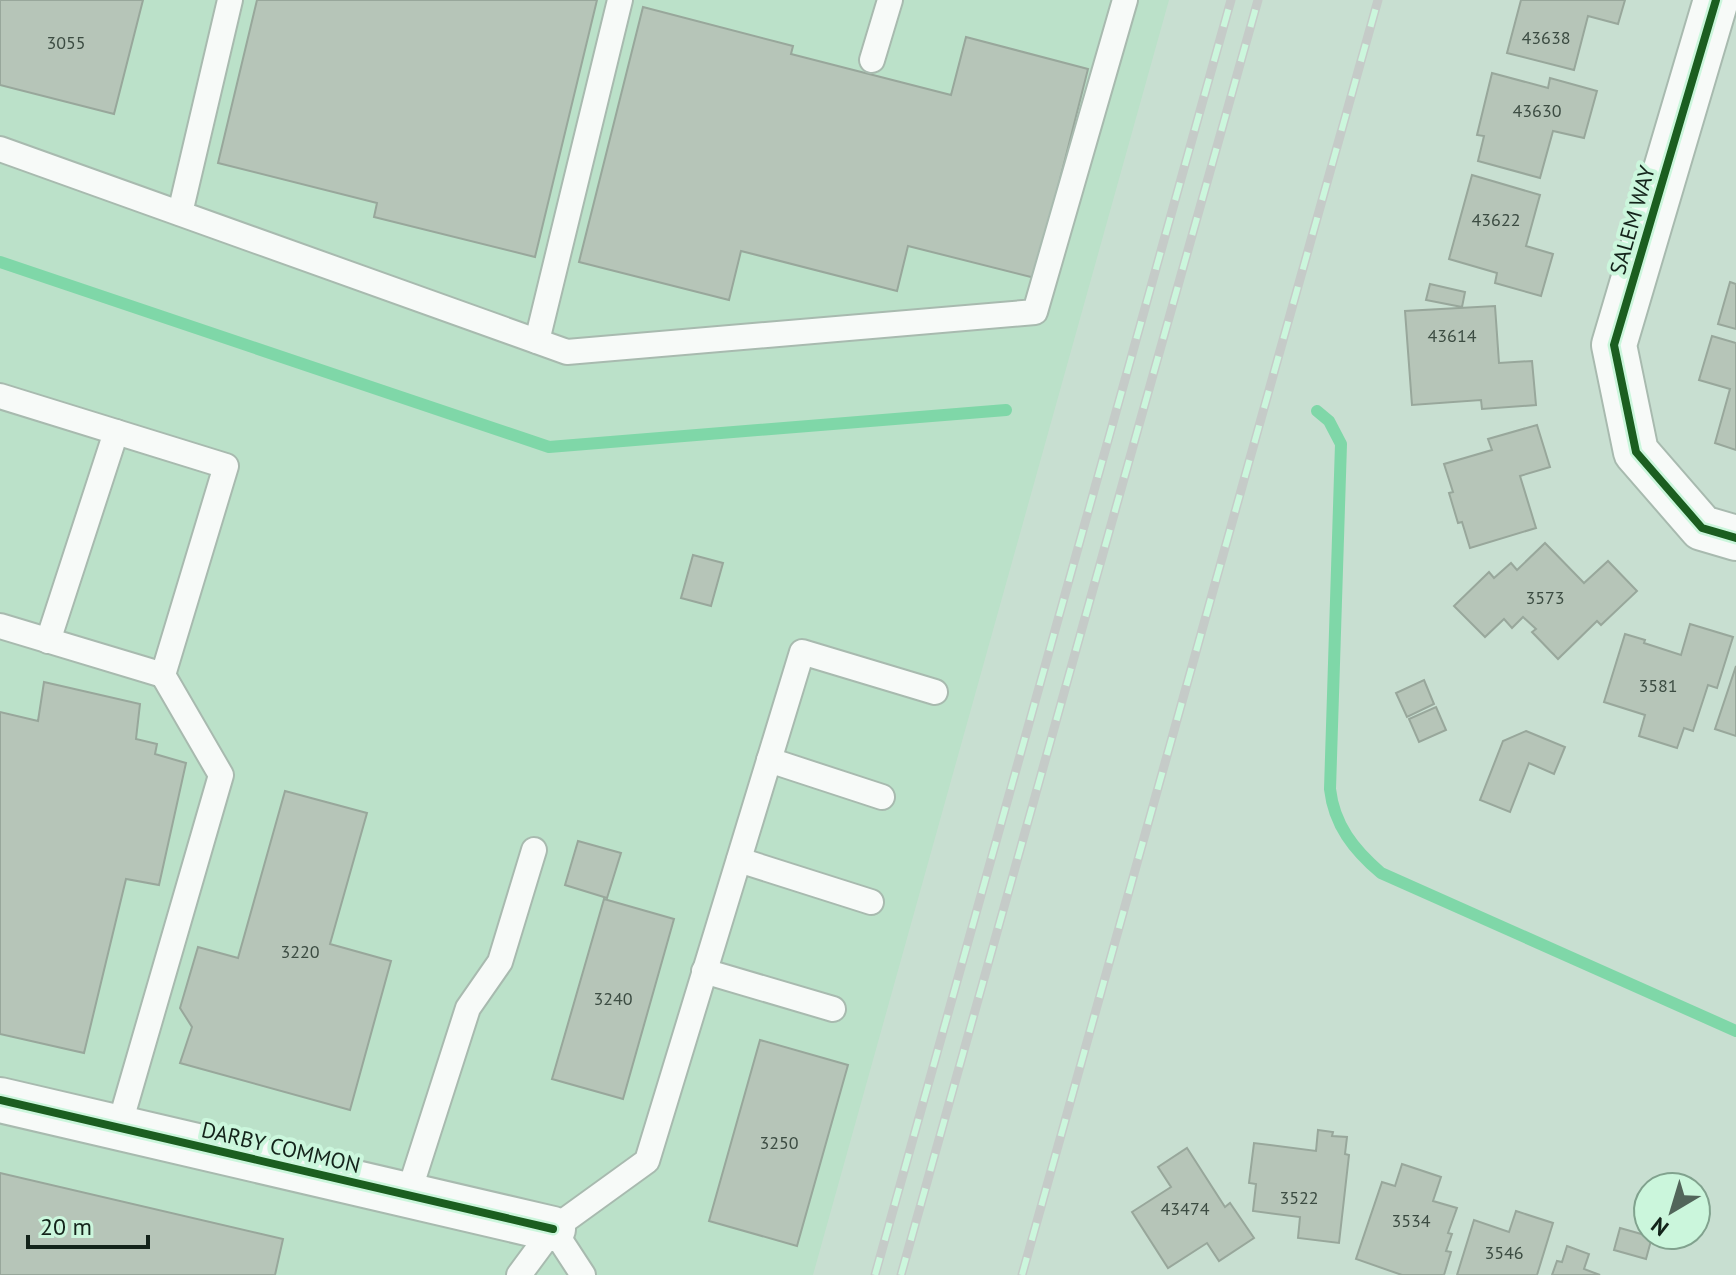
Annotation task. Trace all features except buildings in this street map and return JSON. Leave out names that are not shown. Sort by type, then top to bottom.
[{"type":"street","name":"SALEM WAY","points":[[1716,0],[1614,345],[1636,452],[1702,528],[1736,538]]},
{"type":"street","name":"DARBY COMMON","points":[[0,1100],[553,1229]]},
{"type":"lane","points":[[180,213],[230,0]]},
{"type":"lane","points":[[537,341],[620,0]]},
{"type":"lane","points":[[872,60],[890,0]]},
{"type":"lane","points":[[0,149],[567,352],[1035,312],[1125,0]]},
{"type":"lane","points":[[2,402],[116,432],[226,466],[163,675]]},
{"type":"lane","points":[[48,641],[116,432]]},
{"type":"lane","points":[[0,626],[163,675],[221,775],[119,1127]]},
{"type":"lane","points":[[519,1275],[553,1229],[647,1161],[802,652],[935,692]]},
{"type":"lane","points":[[769,760],[882,797]]},
{"type":"lane","points":[[408,1195],[468,1008],[500,962],[534,850]]},
{"type":"lane","points":[[739,860],[871,902]]},
{"type":"lane","points":[[704,971],[833,1009]]},
{"type":"lane","points":[[553,1229],[583,1275]]},
{"type":"shaded area","points":[[0,0],[1169,0],[813,1275],[0,1275]]},
{"type":"waterway","points":[[0,262],[549,447],[1006,410]]},
{"type":"waterway","points":[[1317,411],[1329,421],[1341,444],[1330,789],[1336,814],[1347,836],[1381,873],[1736,1031]]},
{"type":"railway","points":[[875,1275],[1231,0]]},
{"type":"railway","points":[[901,1275],[1258,0]]},
{"type":"railway","points":[[1022,1275],[1378,0]]},
{"type":"cycle path","points":[[1716,0],[1614,345],[1636,452],[1702,528],[1736,538]]},
{"type":"cycle path","points":[[0,1100],[553,1229]]}]
